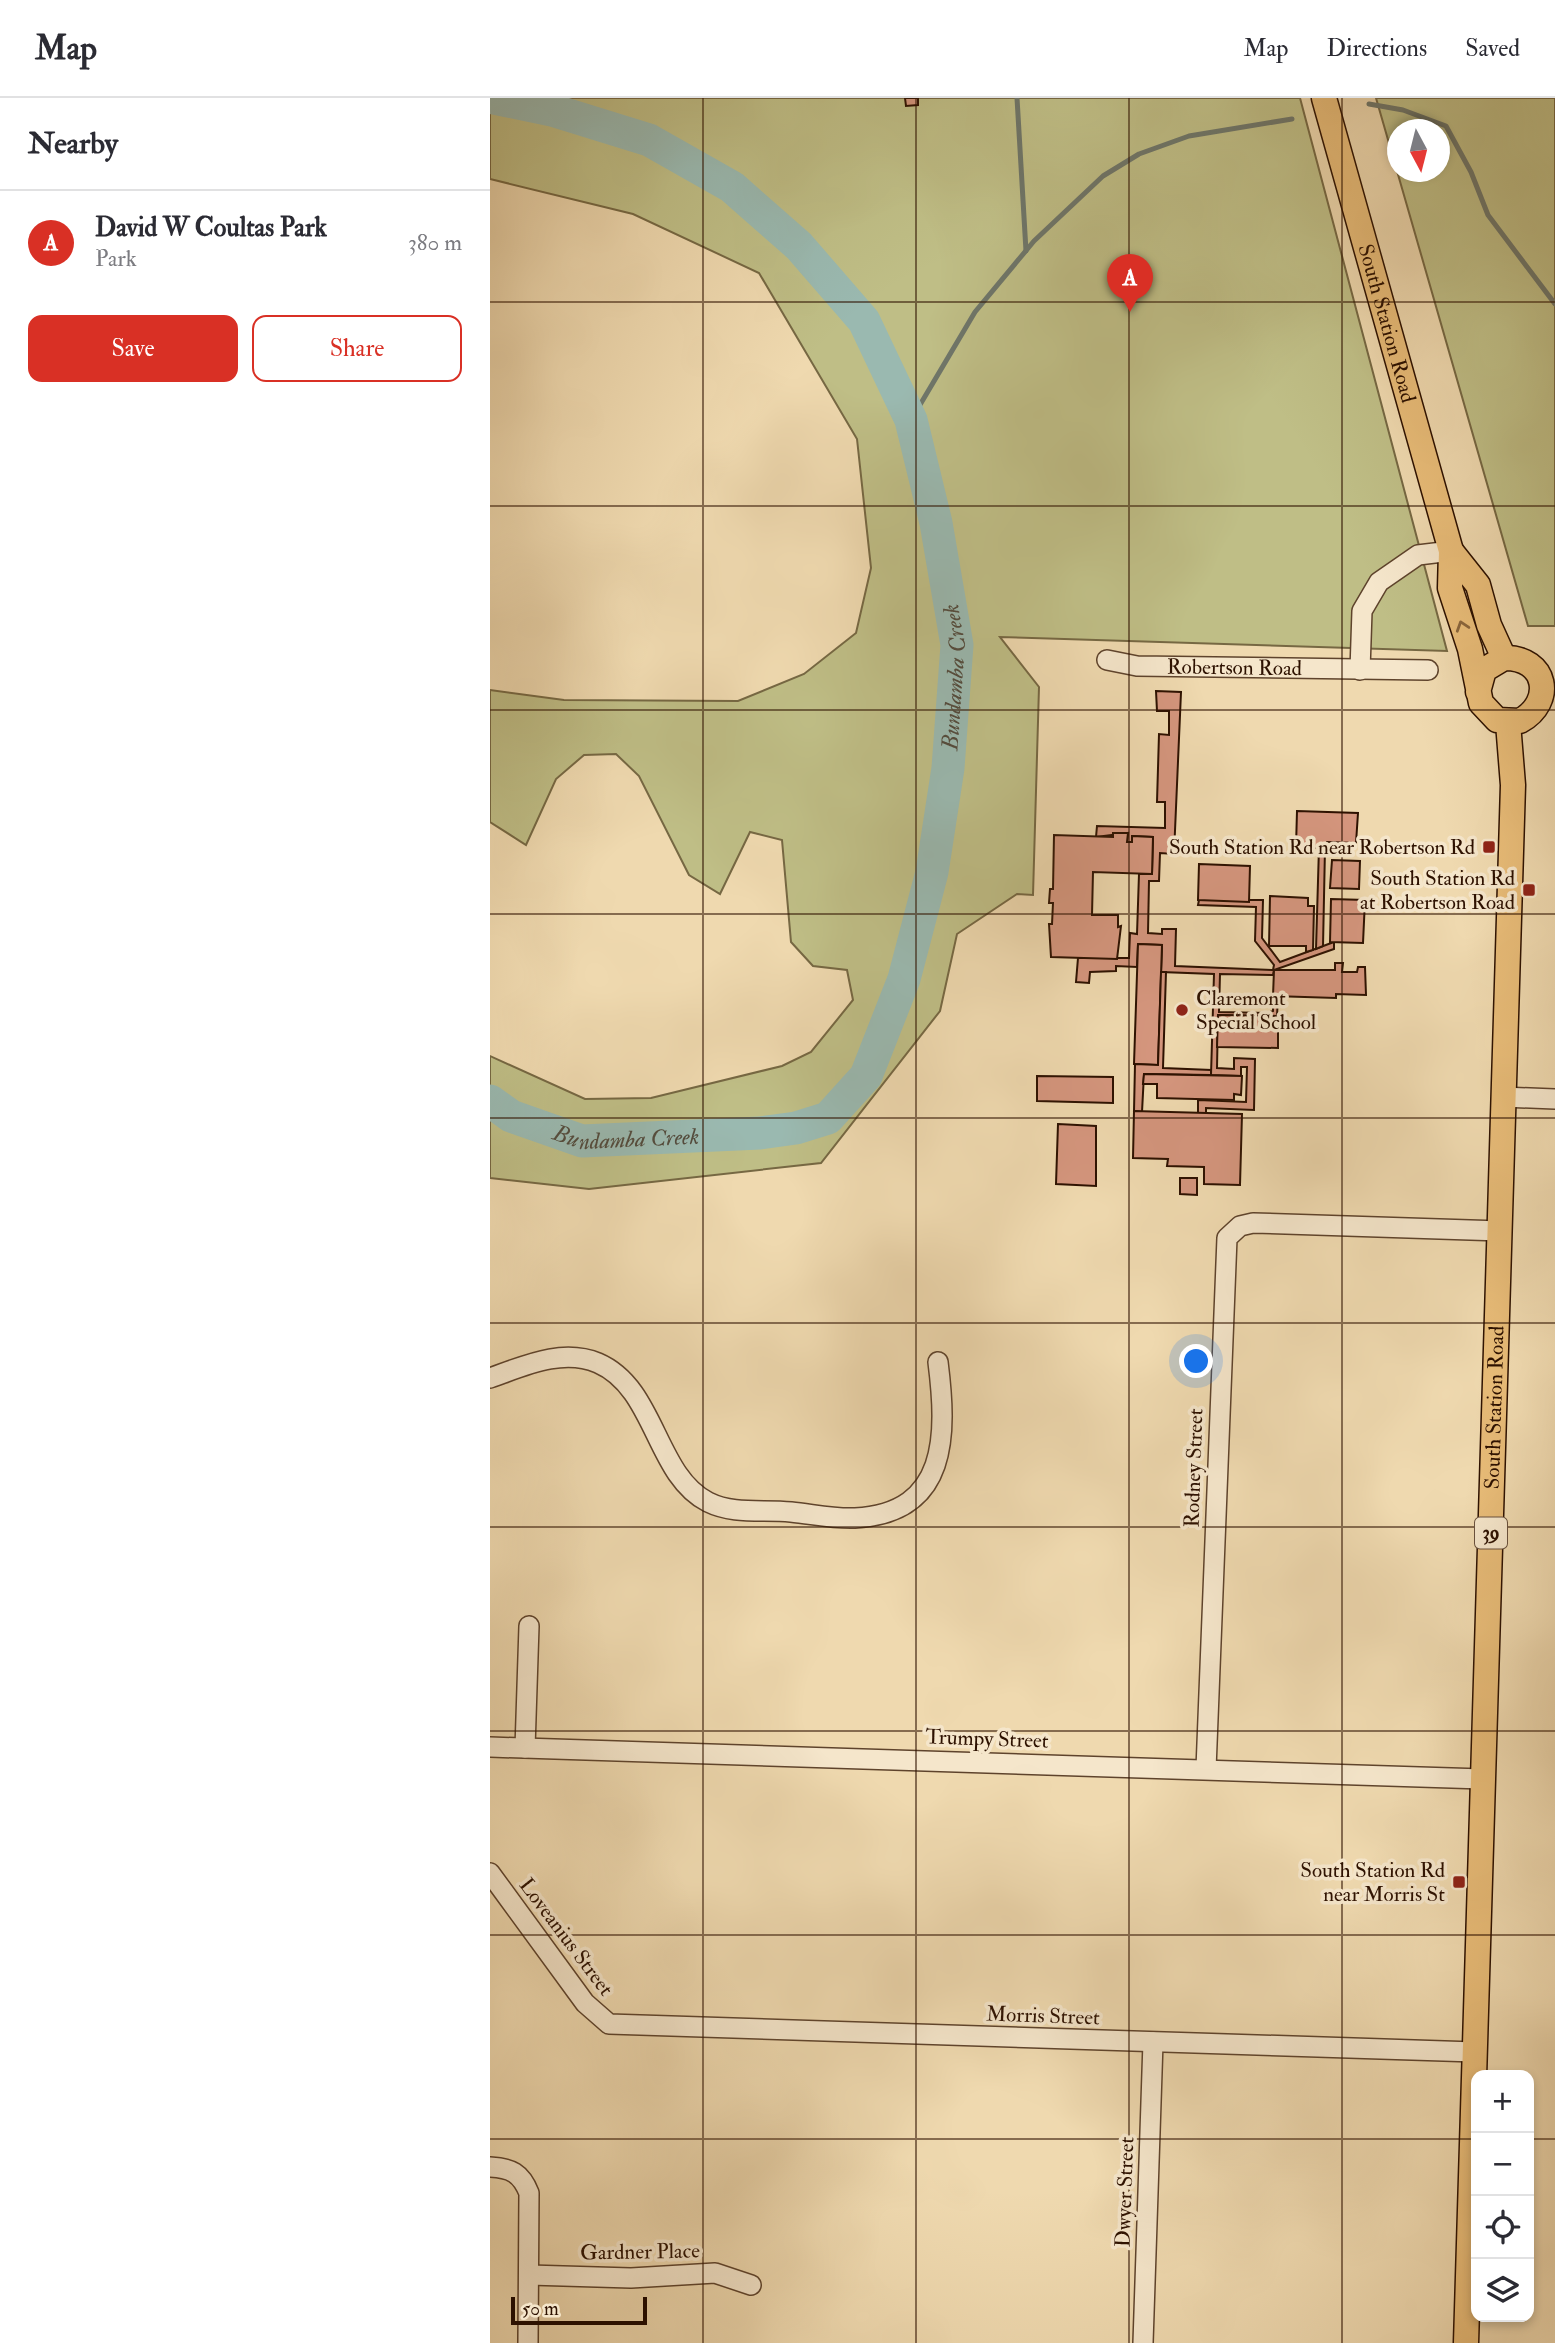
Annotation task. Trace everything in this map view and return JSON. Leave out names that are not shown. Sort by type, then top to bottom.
[{"type":"main road","name":"South Station Road","points":[[1324,98],[1451,551],[1450,588],[1470,649],[1478,692],[1487,713],[1508,723],[1531,716],[1547,703],[1541,677],[1515,660],[1489,625],[1478,585],[1451,551]]},
{"type":"main road","points":[[1478,692],[1485,670],[1515,660],[1555,666]]},
{"type":"main road","name":"South Station Road","points":[[1466,2343],[1513,785],[1508,723]]},
{"type":"street","points":[[1360,670],[1362,611],[1379,582],[1418,555],[1451,551]]},
{"type":"street","name":"Robertson Road","points":[[1107,660],[1137,666],[1428,670]]},
{"type":"street","points":[[1503,1097],[1555,1099]]},
{"type":"street","name":"Rodney Street","points":[[1206,1769],[1227,1238],[1240,1226],[1253,1223],[1501,1231]]},
{"type":"street","points":[[490,1378],[537,1362],[563,1357],[583,1358],[619,1374],[632,1390],[680,1475],[692,1491],[706,1501],[729,1510],[855,1518],[881,1514],[905,1504],[935,1471],[941,1448],[943,1407],[938,1362]]},
{"type":"street","points":[[525,1748],[529,1626]]},
{"type":"street","name":"Trumpy Street","points":[[490,1747],[1483,1779]]},
{"type":"street","name":"Loveanius Street","points":[[490,1873],[585,2003],[609,2024]]},
{"type":"street","name":"Morris Street","points":[[609,2024],[1475,2052]]},
{"type":"street","name":"Dwyer Street","points":[[1143,2343],[1153,2042]]},
{"type":"street","points":[[490,2167],[515,2172],[523,2178],[529,2193],[528,2343]]},
{"type":"street","name":"Gardner Place","points":[[529,2275],[631,2278],[715,2273],[751,2284]]},
{"type":"shaded area","points":[[490,98],[1300,98],[1447,651],[1000,637],[1039,687],[1033,895],[1017,894],[957,934],[940,1011],[821,1163],[589,1189],[490,1178],[490,1056],[585,1099],[651,1098],[782,1066],[811,1052],[853,1000],[847,970],[813,966],[791,942],[782,840],[750,832],[720,894],[689,875],[639,776],[616,754],[584,755],[556,779],[526,845],[490,822],[490,690],[564,700],[738,701],[804,674],[856,633],[871,568],[857,439],[759,273],[633,214],[490,179]]},
{"type":"shaded area","points":[[1376,98],[1555,98],[1555,626],[1528,626],[1400,182],[1450,182],[1450,119],[1387,119],[1387,136]]},
{"type":"building","points":[[905,98],[918,98],[918,105],[906,106]]},
{"type":"building","points":[[1156,691],[1181,692],[1174,854],[1160,853],[1159,881],[1149,881],[1148,933],[1162,934],[1162,929],[1176,929],[1175,966],[1273,970],[1274,965],[1255,941],[1256,907],[1198,905],[1199,900],[1263,900],[1262,938],[1280,962],[1334,942],[1334,949],[1274,970],[1273,975],[1220,974],[1219,1012],[1267,1013],[1273,1011],[1273,996],[1278,996],[1277,1016],[1218,1015],[1217,1068],[1234,1069],[1234,1058],[1255,1059],[1254,1110],[1206,1108],[1206,1113],[1198,1113],[1198,1100],[1246,1102],[1247,1067],[1241,1067],[1241,1076],[1211,1075],[1214,974],[1161,972],[1162,945],[1138,944],[1137,967],[1116,966],[1116,971],[1090,972],[1089,983],[1076,982],[1078,958],[1129,958],[1130,933],[1137,934],[1139,874],[1152,874],[1153,837],[1132,836],[1132,842],[1127,842],[1128,833],[1096,837],[1097,826],[1165,828],[1165,802],[1157,802],[1159,734],[1169,735],[1169,711],[1157,711]]},
{"type":"building","points":[[1297,811],[1358,813],[1356,843],[1327,842],[1327,848],[1296,847]]},
{"type":"building","points":[[1113,833],[1128,833],[1127,842],[1132,842],[1132,836],[1153,837],[1152,874],[1093,872],[1092,915],[1118,915],[1118,927],[1121,926],[1117,959],[1051,957],[1049,924],[1052,924],[1053,903],[1049,903],[1050,889],[1053,889],[1054,835],[1113,837]]},
{"type":"building","points":[[1319,847],[1325,848],[1323,946],[1316,949]]},
{"type":"building","points":[[1332,860],[1360,861],[1359,889],[1330,888]]},
{"type":"building","points":[[1199,864],[1250,866],[1249,902],[1198,900]]},
{"type":"building","points":[[1270,896],[1308,898],[1308,906],[1314,906],[1313,950],[1306,952],[1306,946],[1269,946]]},
{"type":"building","points":[[1331,899],[1365,900],[1363,943],[1330,942]]},
{"type":"building","points":[[1138,944],[1162,945],[1158,1065],[1134,1064]]},
{"type":"building","points":[[1335,963],[1343,963],[1342,972],[1357,972],[1358,967],[1365,967],[1366,995],[1336,994],[1336,998],[1273,996],[1274,970],[1335,970]]},
{"type":"building","points":[[1161,972],[1166,972],[1163,1068],[1211,1070],[1211,1075],[1144,1074],[1142,1112],[1134,1111],[1135,1064],[1158,1065]]},
{"type":"building","points":[[1218,1015],[1278,1016],[1278,1048],[1217,1047]]},
{"type":"building","points":[[1144,1074],[1242,1076],[1241,1095],[1234,1094],[1234,1100],[1157,1098],[1157,1084],[1143,1084]]},
{"type":"building","points":[[1037,1076],[1113,1077],[1113,1103],[1037,1101]]},
{"type":"building","points":[[1134,1111],[1242,1114],[1240,1185],[1204,1184],[1204,1167],[1167,1166],[1168,1159],[1133,1158]]},
{"type":"building","points":[[1058,1124],[1096,1126],[1096,1186],[1056,1184]]},
{"type":"building","points":[[1180,1178],[1197,1178],[1197,1195],[1180,1194]]},
{"type":"waterway","name":"Bundamba Creek","points":[[490,1101],[511,1116],[582,1141],[760,1133],[796,1128],[828,1118],[866,1076],[904,979],[932,872],[948,768],[957,645],[936,523],[911,420],[864,321],[799,246],[732,187],[649,140],[552,110],[494,98]]},
{"type":"waterway","points":[[1017,98],[1026,251]]},
{"type":"waterway","points":[[1369,104],[1403,110],[1446,126],[1471,172],[1488,215],[1555,304]]},
{"type":"waterway","points":[[911,420],[975,312],[1034,241],[1103,176],[1139,154],[1189,136],[1292,119]]},
{"type":"place","name":"David W Coultas Park","points":[[1130,312]]},
{"type":"place","name":"South Station Rd near Robertson Rd","points":[[1489,847]]},
{"type":"place","name":"South Station Rd at Robertson Road","points":[[1529,890]]},
{"type":"place","name":"Claremont Special School","points":[[1182,1010]]},
{"type":"place","name":"South Station Rd near Morris St","points":[[1459,1882]]}]
